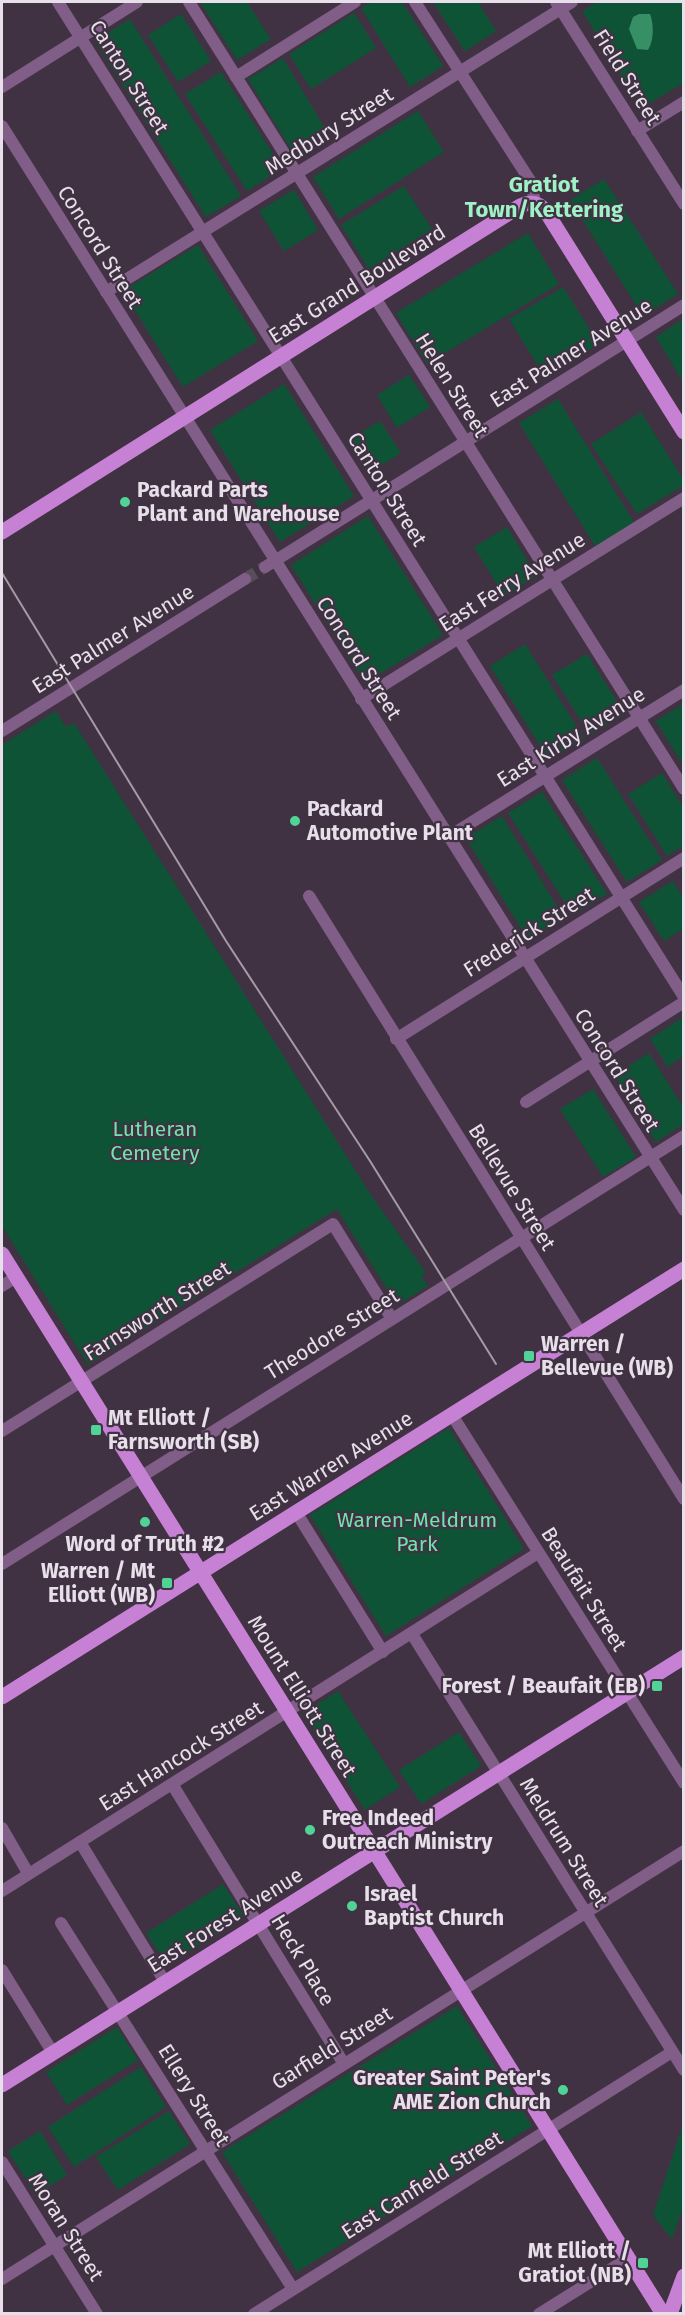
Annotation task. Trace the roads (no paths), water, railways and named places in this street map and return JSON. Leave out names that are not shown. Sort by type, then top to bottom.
[{"type":"main road","name":"East Grand Boulevard","points":[[2,532],[520,206],[535,203]]},
{"type":"main road","points":[[535,203],[547,213],[684,432]]},
{"type":"main road","name":"Mount Elliott Street","points":[[2,1254],[627,2259],[663,2313]]},
{"type":"main road","name":"East Warren Avenue","points":[[2,1697],[684,1269]]},
{"type":"main road","name":"East Forest Avenue","points":[[2,2085],[684,1657]]},
{"type":"main road","points":[[670,2313],[684,2276]]},
{"type":"street","name":"Canton Street","points":[[58,2],[684,997]]},
{"type":"street","points":[[2,87],[137,2]]},
{"type":"street","name":"Helen Street","points":[[189,2],[684,789]]},
{"type":"street","points":[[236,77],[355,2]]},
{"type":"street","points":[[415,2],[531,182],[535,203]]},
{"type":"street","name":"Medbury Street","points":[[106,292],[461,71],[558,5],[572,2]]},
{"type":"street","name":"Field Street","points":[[558,5],[684,204]]},
{"type":"street","points":[[637,131],[684,102]]},
{"type":"street","name":"Concord Street","points":[[2,126],[186,416],[270,564],[361,699],[649,1158],[684,1210]]},
{"type":"street","name":"East Palmer Avenue","points":[[270,564],[684,305]]},
{"type":"street","name":"East Ferry Avenue","points":[[361,699],[684,498]]},
{"type":"street","name":"East Palmer Avenue","points":[[2,731],[246,579]]},
{"type":"street","name":"East Kirby Avenue","points":[[448,837],[684,690]]},
{"type":"street","name":"Frederick Street","points":[[396,1039],[684,858]]},
{"type":"street","name":"Bellevue Street","points":[[309,896],[684,1499]]},
{"type":"street","points":[[526,1102],[684,1002]]},
{"type":"street","name":"Theodore Street","points":[[2,1564],[684,1136]]},
{"type":"street","name":"Farnsworth Street","points":[[2,1431],[333,1224],[392,1319]]},
{"type":"street","points":[[2,1286],[16,1277]]},
{"type":"street","name":"Beaufait Street","points":[[452,1415],[684,1783]]},
{"type":"street","points":[[296,1512],[383,1652]]},
{"type":"street","name":"East Hancock Street","points":[[2,1890],[538,1553]]},
{"type":"street","name":"Meldrum Street","points":[[412,1634],[684,2070]]},
{"type":"street","name":"Heck Place","points":[[172,1784],[344,2064]]},
{"type":"street","points":[[2,1828],[28,1873]]},
{"type":"street","points":[[80,1842],[165,1982]]},
{"type":"street","name":"Garfield Street","points":[[2,2279],[684,1851]]},
{"type":"street","name":"Ellery Street","points":[[61,1923],[293,2289]]},
{"type":"street","points":[[2,1970],[53,2053]]},
{"type":"street","name":"East Canfield Street","points":[[254,2313],[672,2052]]},
{"type":"street","name":"Moran Street","points":[[2,2162],[97,2313]]},
{"type":"street","points":[[539,2313],[627,2259]]},
{"type":"tunnel","points":[[245,579],[265,567]]},
{"type":"railway","points":[[2,573],[226,941],[370,1161],[496,1364]]},
{"type":"place","name":"Packard Parts Plant and Warehouse","points":[[125,502]]},
{"type":"place","name":"Packard Automotive Plant","points":[[295,821]]},
{"type":"place","name":"Warren / Bellevue (WB)","points":[[529,1356]]},
{"type":"place","name":"Mt Elliott / Farnsworth (SB)","points":[[96,1430]]},
{"type":"place","name":"Word of Truth #2","points":[[145,1522]]},
{"type":"place","name":"Warren / Mt Elliott (WB)","points":[[167,1583]]},
{"type":"place","name":"Forest / Beaufait (EB)","points":[[657,1686]]},
{"type":"place","name":"Free Indeed Outreach Ministry","points":[[310,1830]]},
{"type":"place","name":"Israel Baptist Church","points":[[352,1906]]},
{"type":"place","name":"Greater Saint Peter's AME Zion Church","points":[[563,2090]]},
{"type":"place","name":"Mt Elliott / Gratiot (NB)","points":[[643,2263]]},
{"type":"district","name":"Gratiot Town/Kettering","points":[[544,196]]},
{"type":"park label","name":"Lutheran Cemetery","points":[[155,1141]]},
{"type":"park label","name":"Warren-Meldrum Park","points":[[417,1532]]}]
